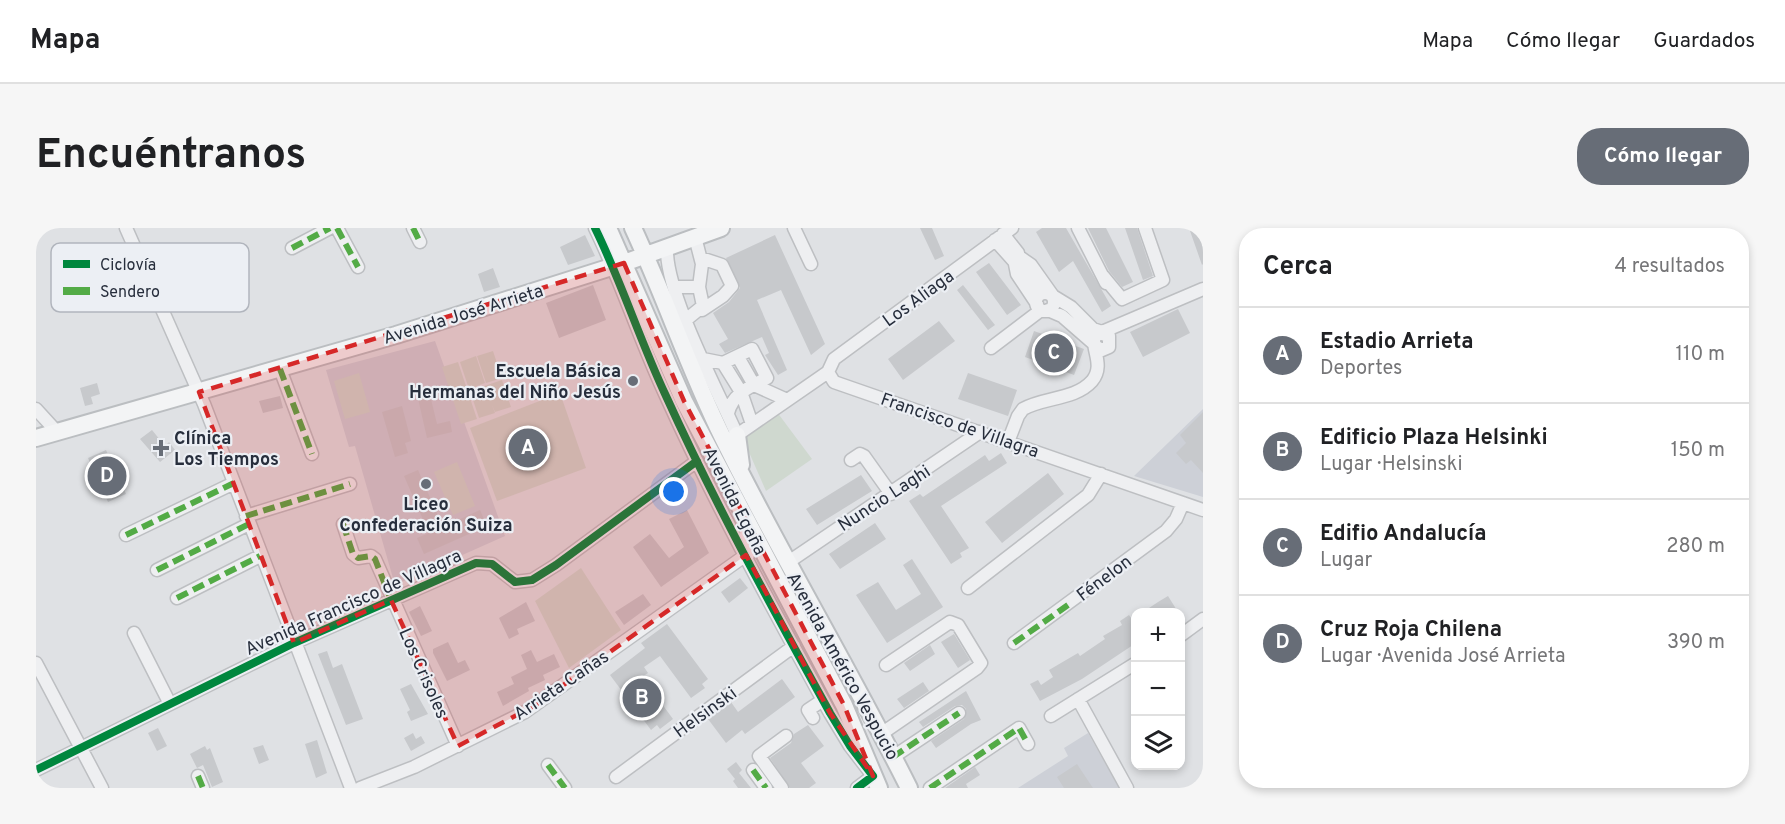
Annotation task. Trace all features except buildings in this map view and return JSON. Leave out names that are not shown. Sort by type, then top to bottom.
[{"type":"main road","name":"Avenida Américo Vespucio","points":[[608,228],[619,264],[684,401],[844,705],[876,782]]},
{"type":"main road","name":"Avenida Américo Vespucio","points":[[633,228],[685,355],[743,477],[906,783]]},
{"type":"main road","name":"Avenida José Arrieta","points":[[36,438],[199,392],[261,368],[280,369],[619,264],[721,228]]},
{"type":"main road","points":[[737,435],[743,477]]},
{"type":"main road","points":[[746,555],[749,524]]},
{"type":"main road","points":[[876,782],[888,772],[906,783]]},
{"type":"street","points":[[126,228],[133,243]]},
{"type":"street","points":[[292,248],[330,228]]},
{"type":"street","points":[[337,228],[358,267]]},
{"type":"street","points":[[413,228],[420,242]]},
{"type":"street","name":"Avenida Egaña","points":[[595,228],[619,264],[649,357],[697,461],[823,700],[850,746],[876,782]]},
{"type":"street","points":[[794,228],[811,264]]},
{"type":"street","points":[[1078,228],[1112,294]]},
{"type":"street","points":[[1103,276],[1122,299],[1163,280],[1145,228]]},
{"type":"street","points":[[1004,234],[1019,262],[1036,286]]},
{"type":"street","name":"Los Aliaga","points":[[828,372],[834,359],[1004,234]]},
{"type":"street","points":[[695,237],[701,258],[699,288],[703,302],[702,310]]},
{"type":"street","points":[[667,246],[668,264],[675,287],[702,359],[737,435],[785,399],[828,372]]},
{"type":"street","points":[[687,319],[723,296],[732,286],[722,265],[701,258]]},
{"type":"street","points":[[1019,262],[1031,265],[1053,296],[1071,307],[1107,340]]},
{"type":"street","points":[[1019,262],[1017,274],[1042,308],[1062,316],[1101,350],[1107,340],[1124,324],[1203,289]]},
{"type":"street","points":[[675,287],[699,288]]},
{"type":"street","points":[[991,348],[1042,308],[1054,306],[1053,296]]},
{"type":"street","points":[[163,312],[199,392],[260,556],[351,788]]},
{"type":"street","points":[[1012,443],[1026,416],[1082,399],[1091,392],[1104,373],[1107,340]]},
{"type":"street","points":[[1012,443],[1018,416],[1023,409],[1075,392],[1090,382],[1099,365],[1094,345]]},
{"type":"street","points":[[685,355],[723,363],[752,349],[767,378],[741,392],[731,402],[728,413]]},
{"type":"street","points":[[723,363],[741,392],[752,424]]},
{"type":"street","points":[[280,369],[312,454]]},
{"type":"street","name":"Francisco de Villagra","points":[[828,372],[834,382],[1203,510]]},
{"type":"street","points":[[754,385],[785,399]]},
{"type":"street","points":[[36,409],[57,432]]},
{"type":"street","name":"Nuncio Laghi","points":[[787,563],[980,432]]},
{"type":"street","points":[[851,460],[860,454],[864,456],[891,494]]},
{"type":"street","name":"Avenida Francisco de Villagra","points":[[36,770],[81,748],[168,699],[481,562],[492,564],[515,582],[532,580],[556,566],[697,461]]},
{"type":"street","points":[[968,588],[1088,495],[1101,474]]},
{"type":"street","points":[[126,535],[234,483]]},
{"type":"street","points":[[157,570],[248,520],[350,484]]},
{"type":"street","name":"Fénelon","points":[[1014,642],[1068,605],[1170,528],[1184,503]]},
{"type":"street","name":"Los Crisoles","points":[[343,524],[353,554],[358,558],[370,556],[375,559],[391,600],[458,746]]},
{"type":"street","name":"Arrieta Cañas","points":[[360,788],[399,774],[534,706],[746,555]]},
{"type":"street","points":[[177,598],[260,556]]},
{"type":"street","points":[[1185,633],[1202,621]]},
{"type":"street","points":[[881,734],[981,663],[958,625],[950,622],[886,665]]},
{"type":"street","points":[[134,633],[168,699]]},
{"type":"street","name":"Helsinski","points":[[616,777],[794,646]]},
{"type":"street","points":[[36,663],[102,788]]},
{"type":"street","points":[[1051,716],[1131,666]]},
{"type":"street","points":[[1078,699],[1127,788]]},
{"type":"street","points":[[807,709],[823,700]]},
{"type":"street","points":[[893,757],[959,712]]},
{"type":"street","points":[[930,788],[1018,728],[1028,744]]},
{"type":"street","points":[[782,788],[759,756],[786,736]]},
{"type":"street","points":[[548,765],[565,788]]},
{"type":"street","points":[[753,770],[766,788]]},
{"type":"street","points":[[857,788],[876,782]]},
{"type":"highlighted area","points":[[624,263],[684,401],[844,705],[873,776],[830,713],[746,555],[534,706],[458,746],[391,600],[294,643],[199,392]]},
{"type":"shaded area","name":"Liceo Confederación Suiza","points":[[435,341],[505,536],[395,585],[355,446],[349,447],[326,370]]},
{"type":"shaded area","points":[[493,351],[502,378],[486,383],[477,356]]},
{"type":"shaded area","points":[[476,356],[485,383],[469,389],[460,362]]},
{"type":"shaded area","points":[[458,362],[467,389],[451,394],[442,367]]},
{"type":"shaded area","points":[[359,373],[370,412],[345,419],[334,381]]},
{"type":"shaded area","points":[[502,380],[511,407],[495,412],[492,405],[495,413],[479,418],[470,391]]},
{"type":"shaded area","points":[[468,392],[477,419],[461,424],[452,397]]},
{"type":"shaded area","points":[[560,393],[586,468],[497,501],[470,428]]},
{"type":"shaded area","points":[[1203,409],[1203,497],[1134,476]]},
{"type":"shaded area","points":[[777,412],[812,459],[766,491],[745,443],[746,435]]},
{"type":"shaded area","points":[[457,462],[475,506],[453,515],[434,472]]},
{"type":"shaded area","points":[[581,568],[621,630],[569,668],[535,601]]},
{"type":"shaded area","points":[[1088,733],[1119,788],[1018,788],[1068,756],[1064,748]]},
{"type":"marked path","points":[[292,248],[330,228]]},
{"type":"marked path","points":[[337,228],[358,267]]},
{"type":"marked path","points":[[413,228],[420,242]]},
{"type":"marked path","points":[[280,369],[312,454]]},
{"type":"marked path","points":[[126,535],[234,483]]},
{"type":"marked path","points":[[246,516],[350,484]]},
{"type":"marked path","points":[[157,570],[249,524]]},
{"type":"marked path","points":[[343,524],[353,554],[358,558],[371,556],[375,559],[391,600]]},
{"type":"marked path","points":[[177,598],[260,556]]},
{"type":"marked path","points":[[1014,643],[1068,605]]},
{"type":"marked path","points":[[893,757],[959,713]]},
{"type":"marked path","points":[[930,788],[1019,728],[1028,744]]},
{"type":"marked path","points":[[548,765],[565,788]]},
{"type":"marked path","points":[[753,770],[766,788]]},
{"type":"marked path","points":[[198,776],[203,788]]},
{"type":"cycle path","points":[[595,228],[657,375],[724,516],[830,713],[850,746],[873,776],[857,788]]},
{"type":"cycle path","points":[[36,770],[294,643],[476,563],[492,564],[515,582],[532,580],[556,565],[697,461]]},
{"type":"place","name":"Edifio Andalucía","points":[[1054,353]]},
{"type":"place","name":"Escuela Básica Hermanas del Niño Jesús","points":[[633,381]]},
{"type":"place","name":"Clínica Los Tiempos","points":[[161,448]]},
{"type":"place","name":"Estadio Arrieta","points":[[528,448]]},
{"type":"place","name":"Cruz Roja Chilena","points":[[107,476]]},
{"type":"place","name":"Liceo Confederación Suiza","points":[[426,484]]},
{"type":"place","name":"Edificio Plaza Helsinki","points":[[642,698]]}]
